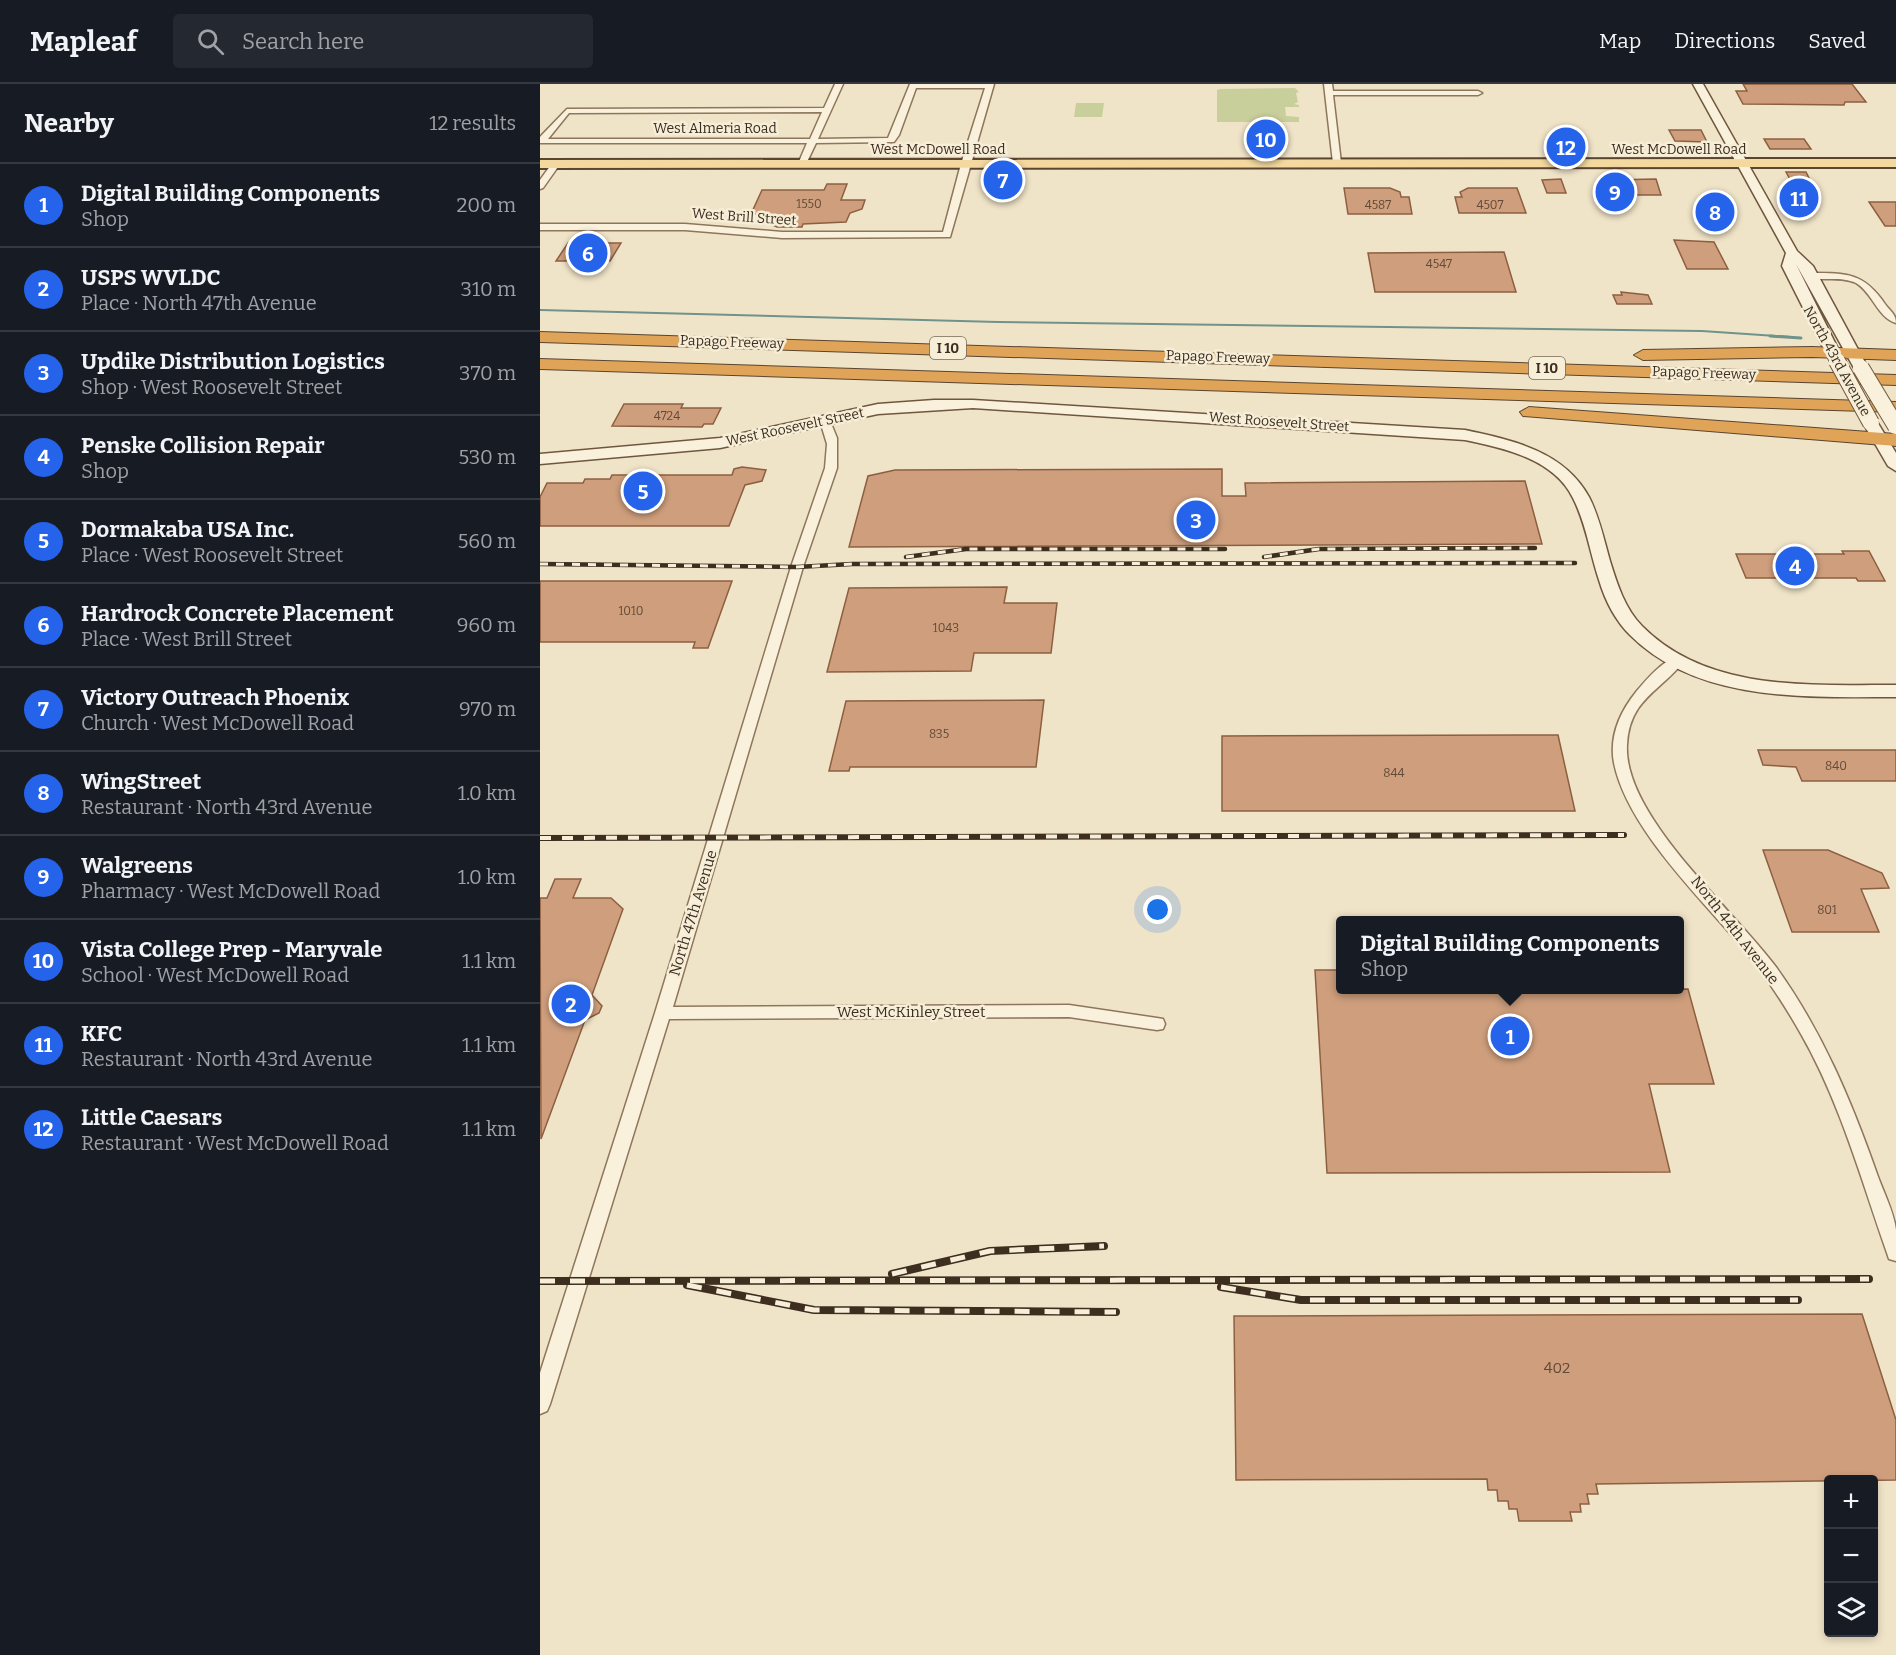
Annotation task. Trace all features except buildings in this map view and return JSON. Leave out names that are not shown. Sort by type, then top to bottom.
[{"type":"highway","points":[[540,330],[697,341]]},
{"type":"highway","name":"Papago Freeway","points":[[540,337],[1199,356],[1896,380]]},
{"type":"highway","points":[[1199,356],[1594,356],[1812,352],[1835,358],[1896,355]]},
{"type":"highway","name":"Papago Freeway","points":[[540,367],[681,369],[1896,407]]},
{"type":"highway","points":[[1152,385],[1883,434]]},
{"type":"main road","name":"West McDowell Road","points":[[540,164],[1896,163]]},
{"type":"street","points":[[802,164],[839,84]]},
{"type":"street","name":"North 43rd Avenue","points":[[1698,84],[1743,163],[1835,358],[1883,434],[1896,466]]},
{"type":"street","points":[[914,85],[990,85],[965,164]]},
{"type":"street","name":"West Almeria Road","points":[[540,141],[891,140],[914,85]]},
{"type":"street","points":[[1337,163],[1328,88],[1478,93]]},
{"type":"street","points":[[540,141],[567,111],[827,111]]},
{"type":"street","points":[[540,186],[556,164]]},
{"type":"street","name":"West Brill Street","points":[[540,227],[685,227],[782,235],[947,235],[965,164]]},
{"type":"street","name":"North 43rd Avenue","points":[[1790,259],[1809,271],[1896,426]]},
{"type":"street","points":[[1809,271],[1863,281],[1888,316],[1896,320]]},
{"type":"street","name":"West Roosevelt Street","points":[[540,459],[720,443],[897,407],[973,404],[1442,433],[1498,442],[1530,452],[1570,480],[1585,507],[1614,600],[1637,632],[1677,661],[1724,679],[1776,689],[1896,691]]},
{"type":"street","name":"North 47th Avenue","points":[[540,1404],[663,1013],[797,567],[831,468],[834,453],[832,436],[825,421]]},
{"type":"street","name":"North 44th Avenue","points":[[1677,661],[1646,686],[1629,713],[1620,734],[1621,762],[1628,788],[1644,816],[1762,961],[1819,1050],[1837,1086],[1896,1253]]},
{"type":"street","name":"West McKinley Street","points":[[663,1013],[1069,1011],[1158,1024]]},
{"type":"green space","points":[[1295,88],[1299,92],[1296,93],[1298,102],[1294,104],[1299,107],[1285,107],[1286,116],[1299,117],[1299,122],[1217,122],[1217,90]]},
{"type":"green space","points":[[1076,103],[1104,103],[1102,117],[1074,117]]},
{"type":"waterway","points":[[540,310],[998,322],[1702,331],[1791,337]]},
{"type":"waterway","points":[[1770,336],[1801,338]]},
{"type":"railway","points":[[1264,557],[1319,549],[1535,548]]},
{"type":"railway","points":[[906,557],[966,549],[1225,549]]},
{"type":"railway","points":[[540,564],[797,567],[852,564],[1575,563]]},
{"type":"railway","points":[[540,838],[1624,835]]},
{"type":"railway","points":[[892,1274],[990,1251],[1104,1246]]},
{"type":"railway","points":[[540,1281],[1869,1279]]},
{"type":"railway","points":[[687,1285],[814,1310],[1116,1312]]},
{"type":"railway","points":[[1221,1287],[1301,1300],[1798,1300]]},
{"type":"place","name":"Vista College Prep - Maryvale","points":[[1266,139]]},
{"type":"place","name":"Little Caesars","points":[[1566,147]]},
{"type":"place","name":"Victory Outreach Phoenix","points":[[1003,180]]},
{"type":"place","name":"Walgreens","points":[[1615,192]]},
{"type":"place","name":"KFC","points":[[1799,198]]},
{"type":"place","name":"WingStreet","points":[[1715,212]]},
{"type":"place","name":"Hardrock Concrete Placement","points":[[588,253]]},
{"type":"place","name":"Dormakaba USA Inc.","points":[[643,491]]},
{"type":"place","name":"Updike Distribution Logistics","points":[[1196,520]]},
{"type":"place","name":"Penske Collision Repair","points":[[1795,566]]},
{"type":"place","name":"USPS WVLDC","points":[[571,1004]]},
{"type":"place","name":"Digital Building Components","points":[[1510,1036]]}]
